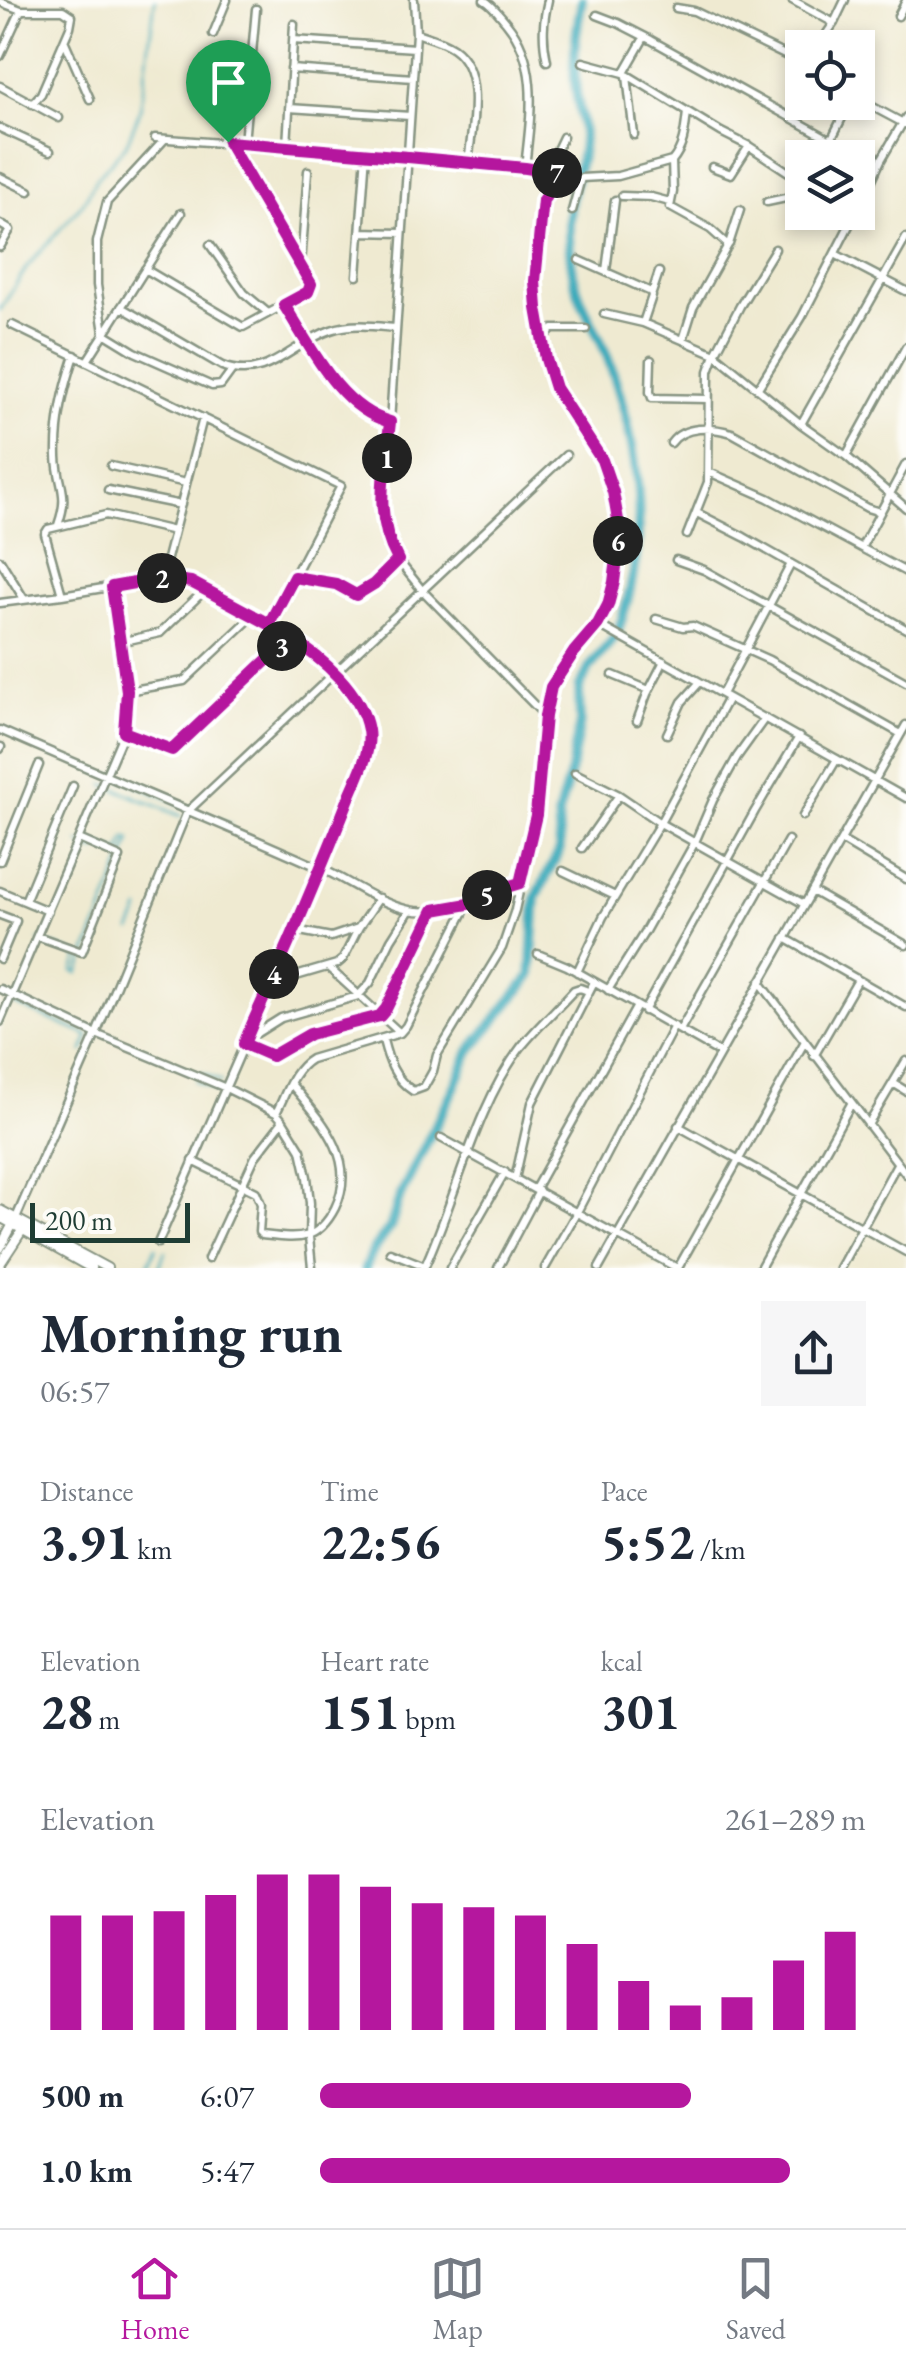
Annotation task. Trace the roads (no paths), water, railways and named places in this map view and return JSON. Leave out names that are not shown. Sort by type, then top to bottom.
[{"type":"main road","points":[[0,1210],[92,1268]]},
{"type":"main road","points":[[0,1217],[14,1221]]},
{"type":"main road","points":[[0,1248],[14,1221]]},
{"type":"main road","points":[[2,1264],[24,1227]]},
{"type":"main road","points":[[24,1227],[106,1268]]},
{"type":"street","points":[[213,34],[228,0]]},
{"type":"street","points":[[414,0],[416,33],[382,512],[388,540],[398,560],[422,590],[545,716]]},
{"type":"street","points":[[547,61],[543,23],[548,0]]},
{"type":"street","points":[[792,0],[834,23]]},
{"type":"street","points":[[830,30],[845,0]]},
{"type":"street","points":[[488,1],[510,27],[526,59],[532,100],[525,168]]},
{"type":"street","points":[[0,2],[21,10],[63,10],[72,21],[41,94],[32,104]]},
{"type":"street","points":[[898,16],[906,2]]},
{"type":"street","points":[[676,8],[694,11],[785,55]]},
{"type":"street","points":[[244,144],[256,9]]},
{"type":"street","points":[[0,56],[21,10]]},
{"type":"street","points":[[597,15],[831,140],[844,120]]},
{"type":"street","points":[[287,146],[294,24]]},
{"type":"street","points":[[416,33],[452,47],[469,69],[474,100],[468,164]]},
{"type":"street","points":[[634,135],[626,74],[644,38]]},
{"type":"street","points":[[65,40],[90,99]]},
{"type":"street","points":[[293,40],[415,48]]},
{"type":"street","points":[[583,62],[626,74],[785,170]]},
{"type":"street","points":[[291,69],[413,78]]},
{"type":"street","points":[[0,86],[59,118]]},
{"type":"street","points":[[289,108],[410,116]]},
{"type":"street","points":[[875,109],[905,122],[875,173]]},
{"type":"street","points":[[572,211],[581,178],[618,176],[672,161],[683,143],[687,112]]},
{"type":"street","points":[[0,128],[50,151]]},
{"type":"street","points":[[384,1040],[395,1073],[406,1087],[413,1091],[424,1086],[437,1055],[502,948],[515,910],[536,815],[551,687],[598,624],[614,582],[618,520],[613,492],[602,460],[555,388],[546,359],[535,281],[547,193],[563,174],[562,167],[552,160],[563,136]]},
{"type":"street","points":[[155,138],[287,146],[563,174]]},
{"type":"street","points":[[104,333],[97,284],[98,242],[107,202],[165,139]]},
{"type":"street","points":[[146,269],[243,327],[308,292],[311,284],[301,264],[228,142]]},
{"type":"street","points":[[712,167],[731,174],[749,146]]},
{"type":"street","points":[[357,276],[366,153]]},
{"type":"street","points":[[672,161],[671,209],[710,229],[728,245]]},
{"type":"street","points":[[301,264],[308,171]]},
{"type":"street","points":[[0,177],[28,192]]},
{"type":"street","points":[[606,272],[618,198],[651,197],[670,202]]},
{"type":"street","points":[[767,202],[785,198]]},
{"type":"street","points":[[683,340],[694,308],[728,245],[740,210]]},
{"type":"street","points":[[87,361],[181,213]]},
{"type":"street","points":[[0,224],[10,230],[0,246]]},
{"type":"street","points":[[758,388],[802,317],[847,230]]},
{"type":"street","points":[[360,232],[402,234]]},
{"type":"street","points":[[801,424],[906,238]]},
{"type":"street","points":[[210,245],[244,293],[268,313]]},
{"type":"street","points":[[687,535],[709,472],[709,372],[740,306],[775,249]]},
{"type":"street","points":[[835,254],[906,291]]},
{"type":"street","points":[[579,260],[652,294]]},
{"type":"street","points":[[642,323],[658,272]]},
{"type":"street","points":[[284,305],[351,400],[390,422]]},
{"type":"street","points":[[121,306],[232,370],[254,371],[268,366],[328,331],[344,327],[395,328]]},
{"type":"street","points":[[604,314],[642,323],[715,354],[906,508]]},
{"type":"street","points":[[12,324],[341,486],[269,624]]},
{"type":"street","points":[[543,338],[553,329],[586,330]]},
{"type":"street","points":[[104,333],[135,352],[212,386],[221,385],[232,370]]},
{"type":"street","points":[[846,456],[906,347]]},
{"type":"street","points":[[58,526],[65,499],[57,456],[58,412],[75,356]]},
{"type":"street","points":[[651,360],[652,398],[708,399]]},
{"type":"street","points":[[162,578],[203,418]]},
{"type":"street","points":[[671,443],[678,435],[710,428],[732,432],[880,512]]},
{"type":"street","points":[[14,1221],[96,1034],[186,812],[566,456]]},
{"type":"street","points":[[861,548],[906,464]]},
{"type":"street","points":[[110,466],[186,483]]},
{"type":"street","points":[[709,472],[768,498],[906,572]]},
{"type":"street","points":[[108,490],[181,505]]},
{"type":"street","points":[[697,513],[906,629]]},
{"type":"street","points":[[62,595],[45,534],[48,529],[106,515],[174,531]]},
{"type":"street","points":[[0,560],[24,599]]},
{"type":"street","points":[[294,577],[336,584],[356,595],[374,584],[398,560]]},
{"type":"street","points":[[676,560],[704,570],[906,682]]},
{"type":"street","points":[[577,972],[615,896],[660,822],[791,564]]},
{"type":"street","points":[[0,602],[162,578],[191,582],[254,614],[310,650],[336,672],[368,726],[366,752],[321,868],[158,1243]]},
{"type":"street","points":[[0,1022],[124,732],[127,691],[112,587]]},
{"type":"street","points":[[120,642],[160,632],[206,589]]},
{"type":"street","points":[[127,691],[184,680],[254,614]]},
{"type":"street","points":[[656,619],[693,626],[770,660],[901,734]]},
{"type":"street","points":[[598,624],[906,798]]},
{"type":"street","points":[[124,732],[172,750],[290,638]]},
{"type":"street","points":[[637,721],[664,661]]},
{"type":"street","points":[[613,675],[649,690]]},
{"type":"street","points":[[666,734],[682,702],[700,682]]},
{"type":"street","points":[[608,990],[695,842],[737,756],[765,718]]},
{"type":"street","points":[[599,1268],[906,725]]},
{"type":"street","points":[[0,730],[410,910],[468,904],[520,883]]},
{"type":"street","points":[[498,1268],[537,1190],[640,1008],[799,737]]},
{"type":"street","points":[[803,816],[837,759]]},
{"type":"street","points":[[0,861],[40,766]]},
{"type":"street","points":[[575,773],[804,904]]},
{"type":"street","points":[[25,901],[73,786]]},
{"type":"street","points":[[582,848],[619,795]]},
{"type":"street","points":[[37,936],[80,952],[89,937],[120,857],[79,839]]},
{"type":"street","points":[[545,1268],[677,1028],[788,840]]},
{"type":"street","points":[[841,840],[906,880]]},
{"type":"street","points":[[564,871],[615,896]]},
{"type":"street","points":[[0,891],[48,911]]},
{"type":"street","points":[[812,892],[906,945]]},
{"type":"street","points":[[270,983],[329,968],[343,959],[379,898]]},
{"type":"street","points":[[276,1113],[302,1064],[400,1033],[468,904]]},
{"type":"street","points":[[244,1042],[281,1018],[358,996],[370,983],[410,910]]},
{"type":"street","points":[[244,1042],[272,1056],[310,1034],[380,1016],[434,910]]},
{"type":"street","points":[[0,915],[16,922],[0,959]]},
{"type":"street","points":[[295,930],[331,938],[359,927]]},
{"type":"street","points":[[785,938],[906,1007]]},
{"type":"street","points":[[538,954],[720,1052]]},
{"type":"street","points":[[329,968],[400,1033]]},
{"type":"street","points":[[814,1056],[858,980]]},
{"type":"street","points":[[515,1178],[532,1103],[594,982]]},
{"type":"street","points":[[760,982],[906,1174]]},
{"type":"street","points":[[0,990],[276,1113],[301,1150],[310,1203],[312,1268]]},
{"type":"street","points":[[390,1252],[424,1267],[498,1085],[521,1048],[574,990],[588,991]]},
{"type":"street","points":[[441,1138],[677,1268],[804,1043]]},
{"type":"street","points":[[868,1125],[906,1061]]},
{"type":"street","points":[[893,1083],[906,1090]]},
{"type":"street","points":[[193,1161],[256,1192],[262,1235],[309,1236],[327,1223],[338,1202],[344,1172],[329,1132],[291,1084]]},
{"type":"street","points":[[760,1268],[851,1104]]},
{"type":"street","points":[[208,1259],[255,1157],[284,1121]]},
{"type":"street","points":[[678,1126],[906,1252]]},
{"type":"street","points":[[840,1268],[898,1164]]},
{"type":"street","points":[[450,1268],[505,1172]]},
{"type":"waterway","points":[[0,310],[27,267],[83,203],[97,178],[126,145],[140,111],[155,0]]},
{"type":"waterway","points":[[582,0],[574,69],[583,143],[570,210],[570,252],[580,297],[606,353],[621,398],[638,498],[635,565],[617,633]]},
{"type":"waterway","points":[[571,769],[580,722],[579,688],[590,667],[615,637]]},
{"type":"waterway","points":[[365,1268],[390,1228],[400,1196],[470,1051],[531,976],[536,898],[560,849],[558,815],[570,773]]},
{"type":"waterway","points":[[111,774],[187,807]]},
{"type":"waterway","points":[[104,784],[181,816]]},
{"type":"waterway","points":[[208,816],[230,825]]},
{"type":"waterway","points":[[102,846],[120,853],[126,838],[131,840],[110,894]]},
{"type":"waterway","points":[[80,843],[96,850]]},
{"type":"waterway","points":[[39,940],[79,956],[74,971],[79,973],[109,896]]},
{"type":"waterway","points":[[131,931],[140,910]]},
{"type":"waterway","points":[[244,1038],[267,983]]},
{"type":"waterway","points":[[15,1004],[87,1035],[83,1051]]},
{"type":"waterway","points":[[201,1073],[221,1082]]},
{"type":"waterway","points":[[195,1081],[218,1091]]},
{"type":"waterway","points":[[147,1268],[156,1247]]},
{"type":"waterway","points":[[159,1268],[165,1251]]}]
